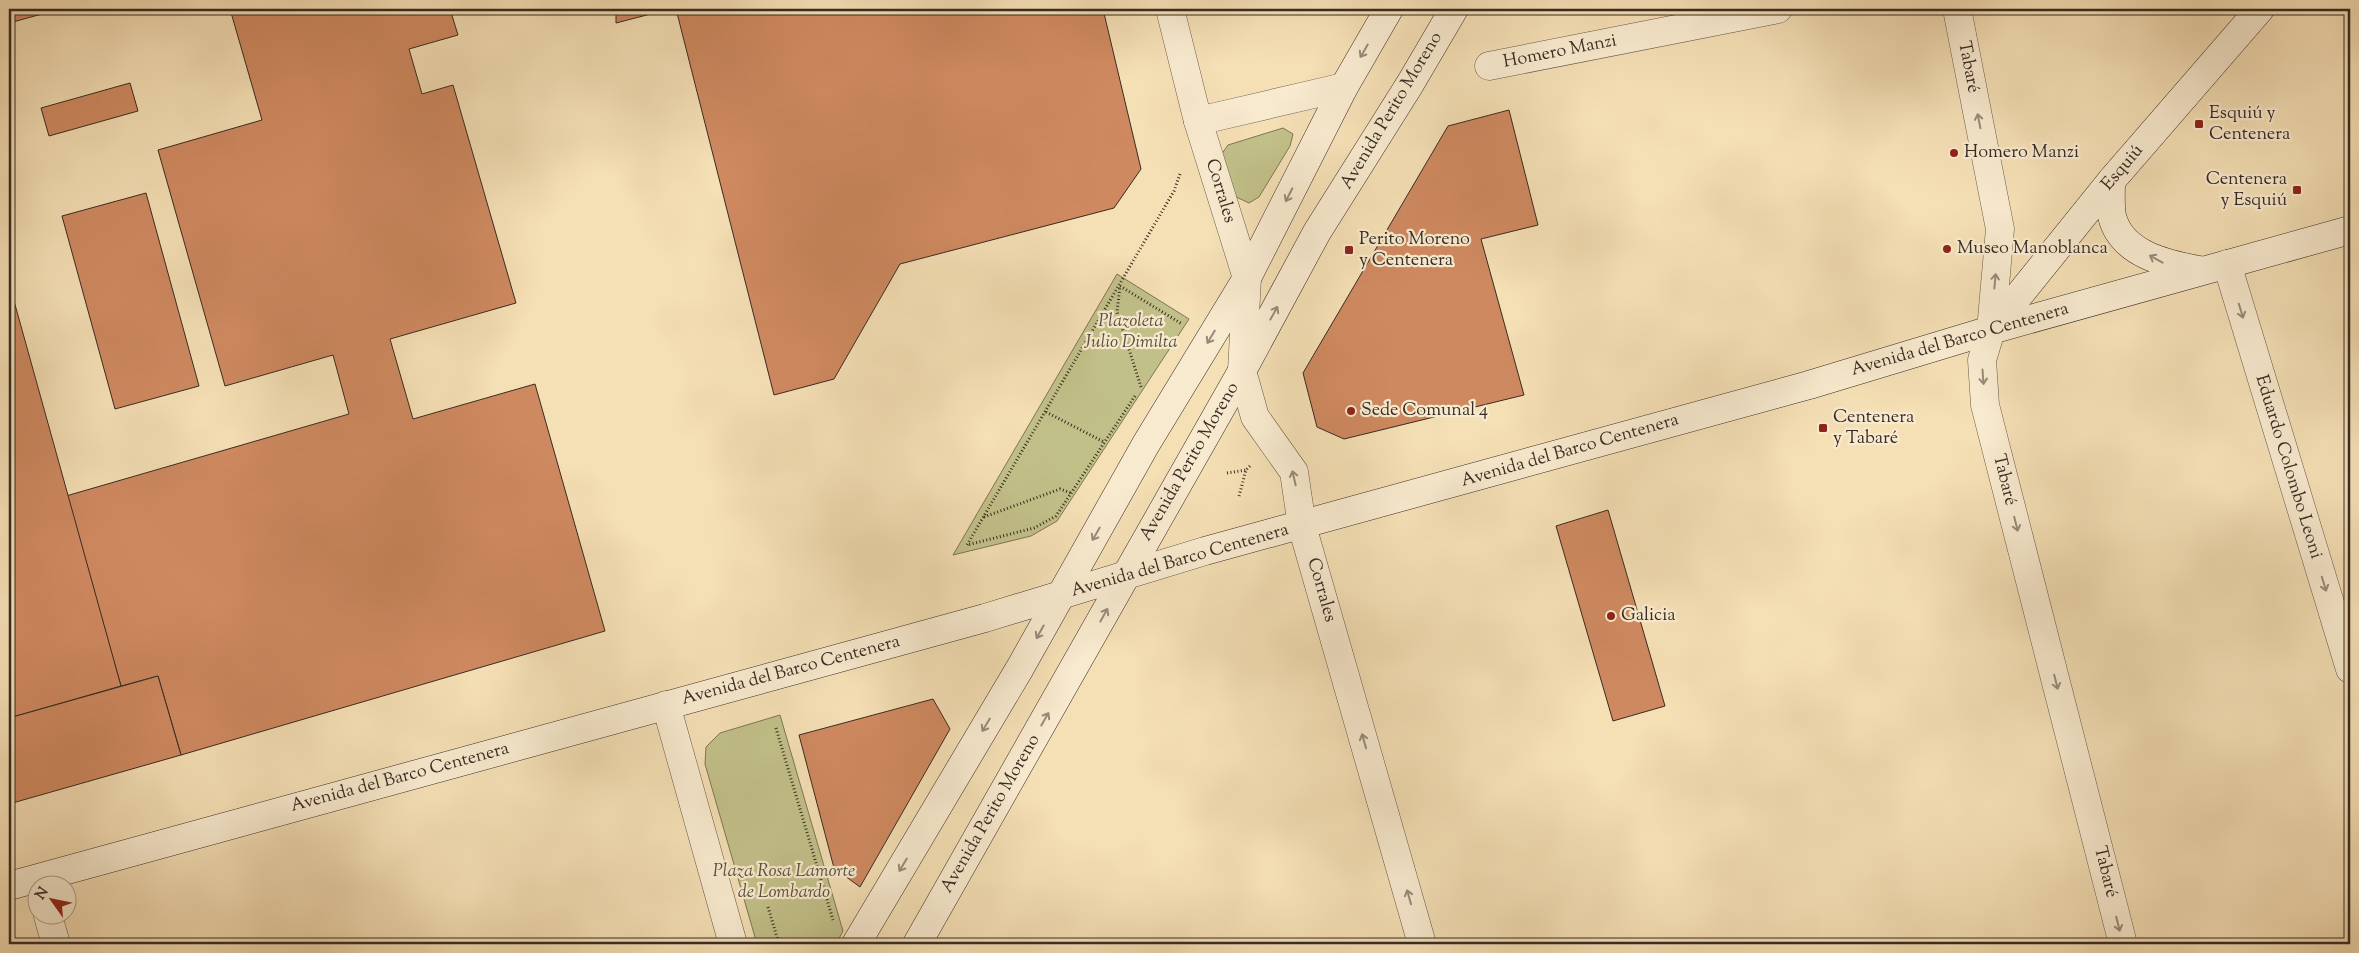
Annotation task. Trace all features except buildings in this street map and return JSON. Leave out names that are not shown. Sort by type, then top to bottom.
[{"type":"main road","name":"Corrales","points":[[1170,9],[1198,121],[1247,278],[1242,371],[1255,417],[1294,472],[1302,526],[1422,944]]},
{"type":"main road","points":[[856,944],[1060,596],[1146,444],[1247,278],[1344,86],[1389,9]]},
{"type":"main road","name":"Avenida Perito Moreno","points":[[917,944],[1242,371],[1318,232],[1454,9]]},
{"type":"main road","name":"Homero Manzi","points":[[1489,66],[1778,9]]},
{"type":"main road","name":"Tabaré","points":[[1957,9],[2000,229],[1991,330],[1982,360],[1985,405],[2123,944]]},
{"type":"main road","name":"Esquiú","points":[[1991,330],[2111,181],[2260,9]]},
{"type":"main road","points":[[1198,121],[1344,86]]},
{"type":"main road","points":[[2111,181],[2112,217],[2126,242],[2162,263],[2215,268]]},
{"type":"main road","name":"Avenida del Barco Centenera","points":[[59,876],[1060,596],[1205,551],[1302,526],[1809,385],[1991,330],[2350,230]]},
{"type":"main road","name":"Eduardo Colombo Leoni","points":[[2215,268],[2350,669]]},
{"type":"main road","points":[[666,705],[733,944]]},
{"type":"main road","name":"Avenida del Barco Centenera","points":[[9,886],[28,883]]},
{"type":"main road","points":[[51,926],[56,944]]},
{"type":"path","points":[[1146,379],[1056,516],[1034,528],[967,545],[1174,191],[1198,121]]},
{"type":"path","points":[[1120,286],[1182,324],[1177,332]]},
{"type":"path","points":[[1120,286],[1118,312],[1141,387]]},
{"type":"path","points":[[1046,412],[1104,442]]},
{"type":"path","points":[[1226,473],[1246,470],[1239,496]]},
{"type":"path","points":[[984,517],[1060,489],[1071,493]]},
{"type":"path","points":[[776,728],[835,926]]},
{"type":"path","points":[[768,907],[779,944]]},
{"type":"green space","points":[[1283,128],[1293,134],[1290,146],[1259,197],[1249,203],[1232,195],[1221,155],[1228,145]]},
{"type":"green space","name":"Plazoleta Julio Dimilta","points":[[1117,274],[1189,319],[1057,521],[1031,536],[953,555]]},
{"type":"green space","name":"Plaza Rosa Lamorte de Lombardo","points":[[780,715],[843,931],[836,944],[757,944],[705,764],[706,747],[720,733]]},
{"type":"place","name":"Esquiú y Centenera","points":[[2199,124]]},
{"type":"place","name":"Homero Manzi","points":[[1954,153]]},
{"type":"place","name":"Centenera y Esquiú","points":[[2297,190]]},
{"type":"place","name":"Museo Manoblanca","points":[[1947,249]]},
{"type":"place","name":"Perito Moreno y Centenera","points":[[1349,250]]},
{"type":"place","name":"Sede Comunal 4","points":[[1351,411]]},
{"type":"place","name":"Centenera y Tabaré","points":[[1823,428]]},
{"type":"place","name":"Galicia","points":[[1611,616]]}]
